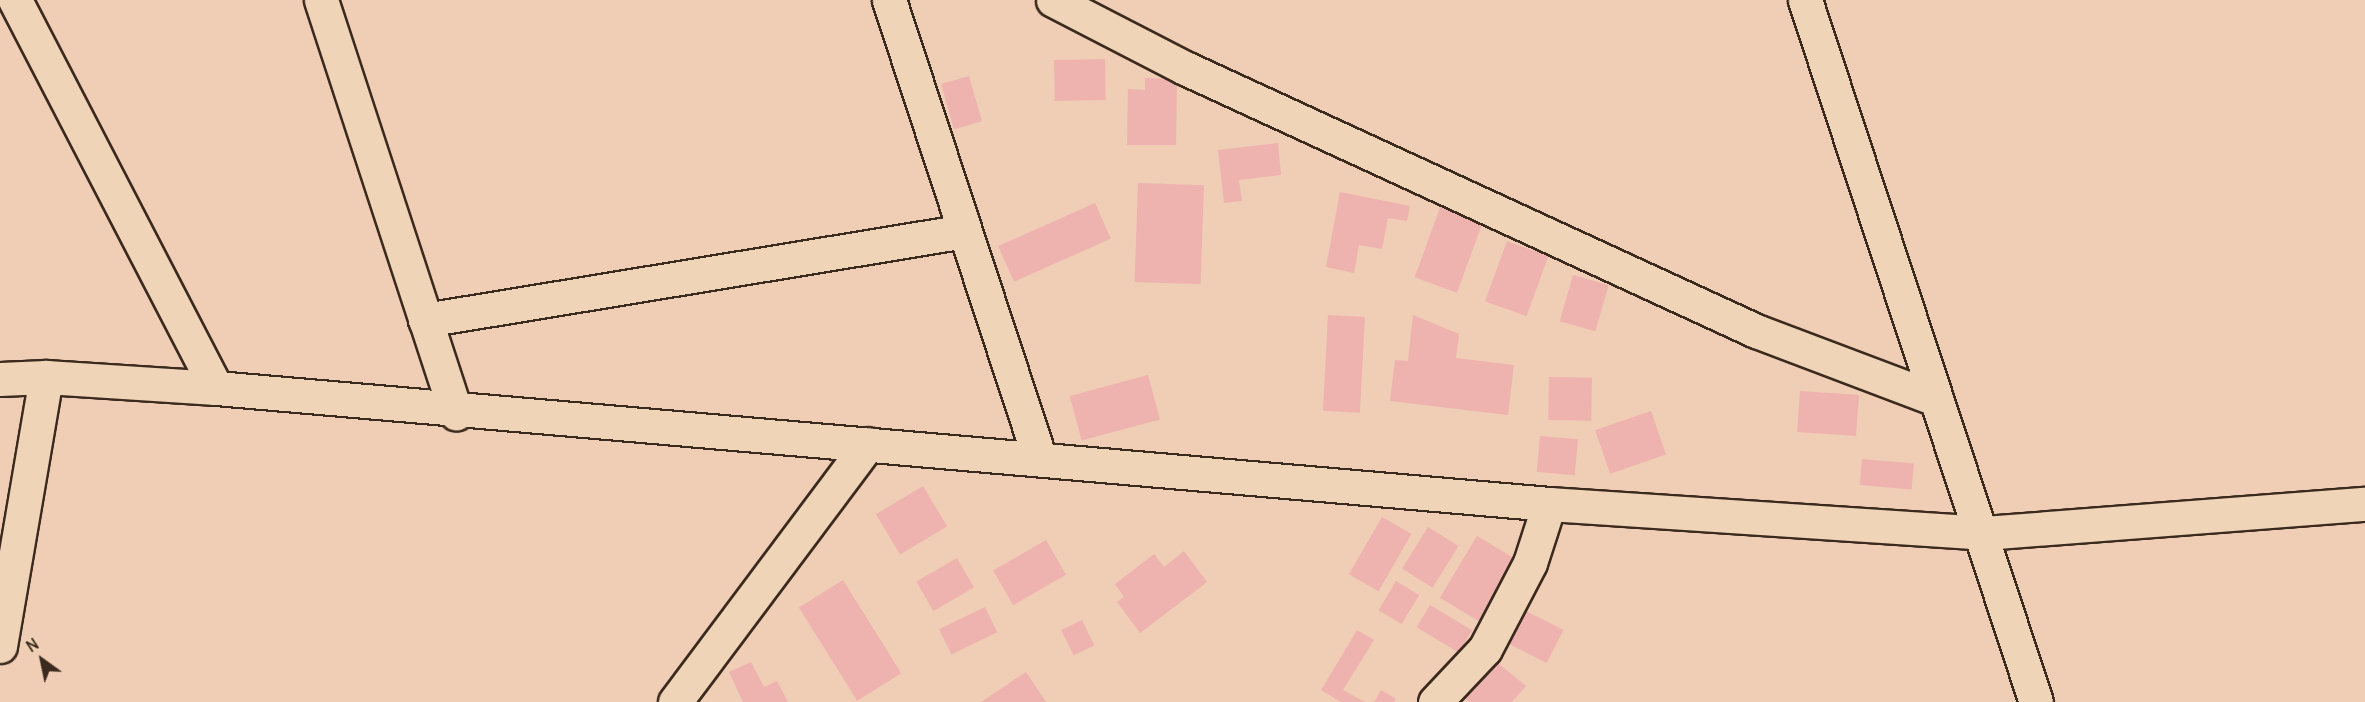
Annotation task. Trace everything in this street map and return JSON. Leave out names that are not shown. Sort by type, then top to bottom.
[{"type":"street","points":[[15,0],[216,388]]},
{"type":"street","points":[[321,0],[456,413]]},
{"type":"street","points":[[1053,0],[1185,68],[1756,331],[1936,399]]},
{"type":"street","points":[[1805,0],[1936,399],[1984,533],[2036,702]]},
{"type":"street","points":[[892,1],[1040,459]]},
{"type":"street","points":[[425,320],[965,231]]},
{"type":"street","points":[[0,646],[46,377]]},
{"type":"street","points":[[0,380],[46,377],[216,388],[456,413],[868,444],[1549,504],[1984,533],[2365,504]]},
{"type":"street","points":[[675,702],[868,444]]},
{"type":"street","points":[[1435,702],[1485,649],[1530,563],[1549,504]]},
{"type":"building","points":[[1105,59],[1106,100],[1055,101],[1054,60]]},
{"type":"building","points":[[969,76],[982,121],[954,129],[941,84]]},
{"type":"building","points":[[1145,78],[1177,79],[1176,145],[1127,145],[1128,89],[1145,90]]},
{"type":"building","points":[[1278,143],[1281,175],[1239,180],[1242,201],[1224,203],[1218,150]]},
{"type":"building","points":[[1138,183],[1204,185],[1201,284],[1135,282]]},
{"type":"building","points":[[1340,192],[1410,206],[1407,221],[1388,218],[1382,249],[1359,245],[1354,273],[1326,267]]},
{"type":"building","points":[[1095,203],[1111,239],[1014,282],[998,246]]},
{"type":"building","points":[[1441,205],[1483,220],[1457,293],[1415,277]]},
{"type":"building","points":[[1507,241],[1548,256],[1526,316],[1485,301]]},
{"type":"building","points":[[1573,275],[1609,285],[1595,331],[1560,321]]},
{"type":"building","points":[[1328,315],[1365,317],[1360,413],[1323,411]]},
{"type":"building","points":[[1413,315],[1459,334],[1456,358],[1514,365],[1508,415],[1390,401],[1395,360],[1408,361]]},
{"type":"building","points":[[1148,375],[1160,419],[1082,440],[1070,396]]},
{"type":"building","points":[[1549,377],[1592,378],[1591,421],[1548,420]]},
{"type":"building","points":[[1800,391],[1859,395],[1856,436],[1797,432]]},
{"type":"building","points":[[1651,411],[1666,454],[1610,474],[1595,430]]},
{"type":"building","points":[[1540,436],[1578,439],[1575,475],[1537,472]]},
{"type":"building","points":[[1862,459],[1914,464],[1912,489],[1860,485]]},
{"type":"building","points":[[923,486],[947,526],[900,555],[876,514]]},
{"type":"building","points":[[1382,517],[1411,534],[1378,591],[1349,574]]},
{"type":"building","points":[[1428,527],[1459,546],[1433,588],[1402,569]]},
{"type":"building","points":[[1477,536],[1522,563],[1484,624],[1440,598]]},
{"type":"building","points":[[1046,540],[1066,575],[1013,605],[993,570]]},
{"type":"building","points":[[1184,551],[1207,582],[1140,633],[1117,602],[1124,597],[1115,584],[1154,554],[1164,567]]},
{"type":"building","points":[[957,558],[974,587],[933,611],[916,582]]},
{"type":"building","points":[[843,580],[901,673],[857,701],[799,608]]},
{"type":"building","points":[[1396,581],[1419,595],[1402,624],[1378,610]]},
{"type":"building","points":[[1430,605],[1472,630],[1459,653],[1417,627]]},
{"type":"building","points":[[985,607],[997,632],[951,655],[939,629]]},
{"type":"building","points":[[1526,611],[1563,630],[1547,663],[1509,644]]},
{"type":"building","points":[[1082,620],[1094,645],[1074,655],[1061,630]]},
{"type":"building","points":[[1357,630],[1374,640],[1343,690],[1365,702],[1341,702],[1321,690]]},
{"type":"building","points":[[1494,660],[1526,686],[1512,702],[1470,702],[1464,697]]},
{"type":"building","points":[[751,662],[764,687],[777,681],[788,702],[743,702],[729,672]]},
{"type":"building","points":[[1026,672],[1046,702],[981,702]]},
{"type":"building","points":[[1381,690],[1396,699],[1394,702],[1374,702]]}]
